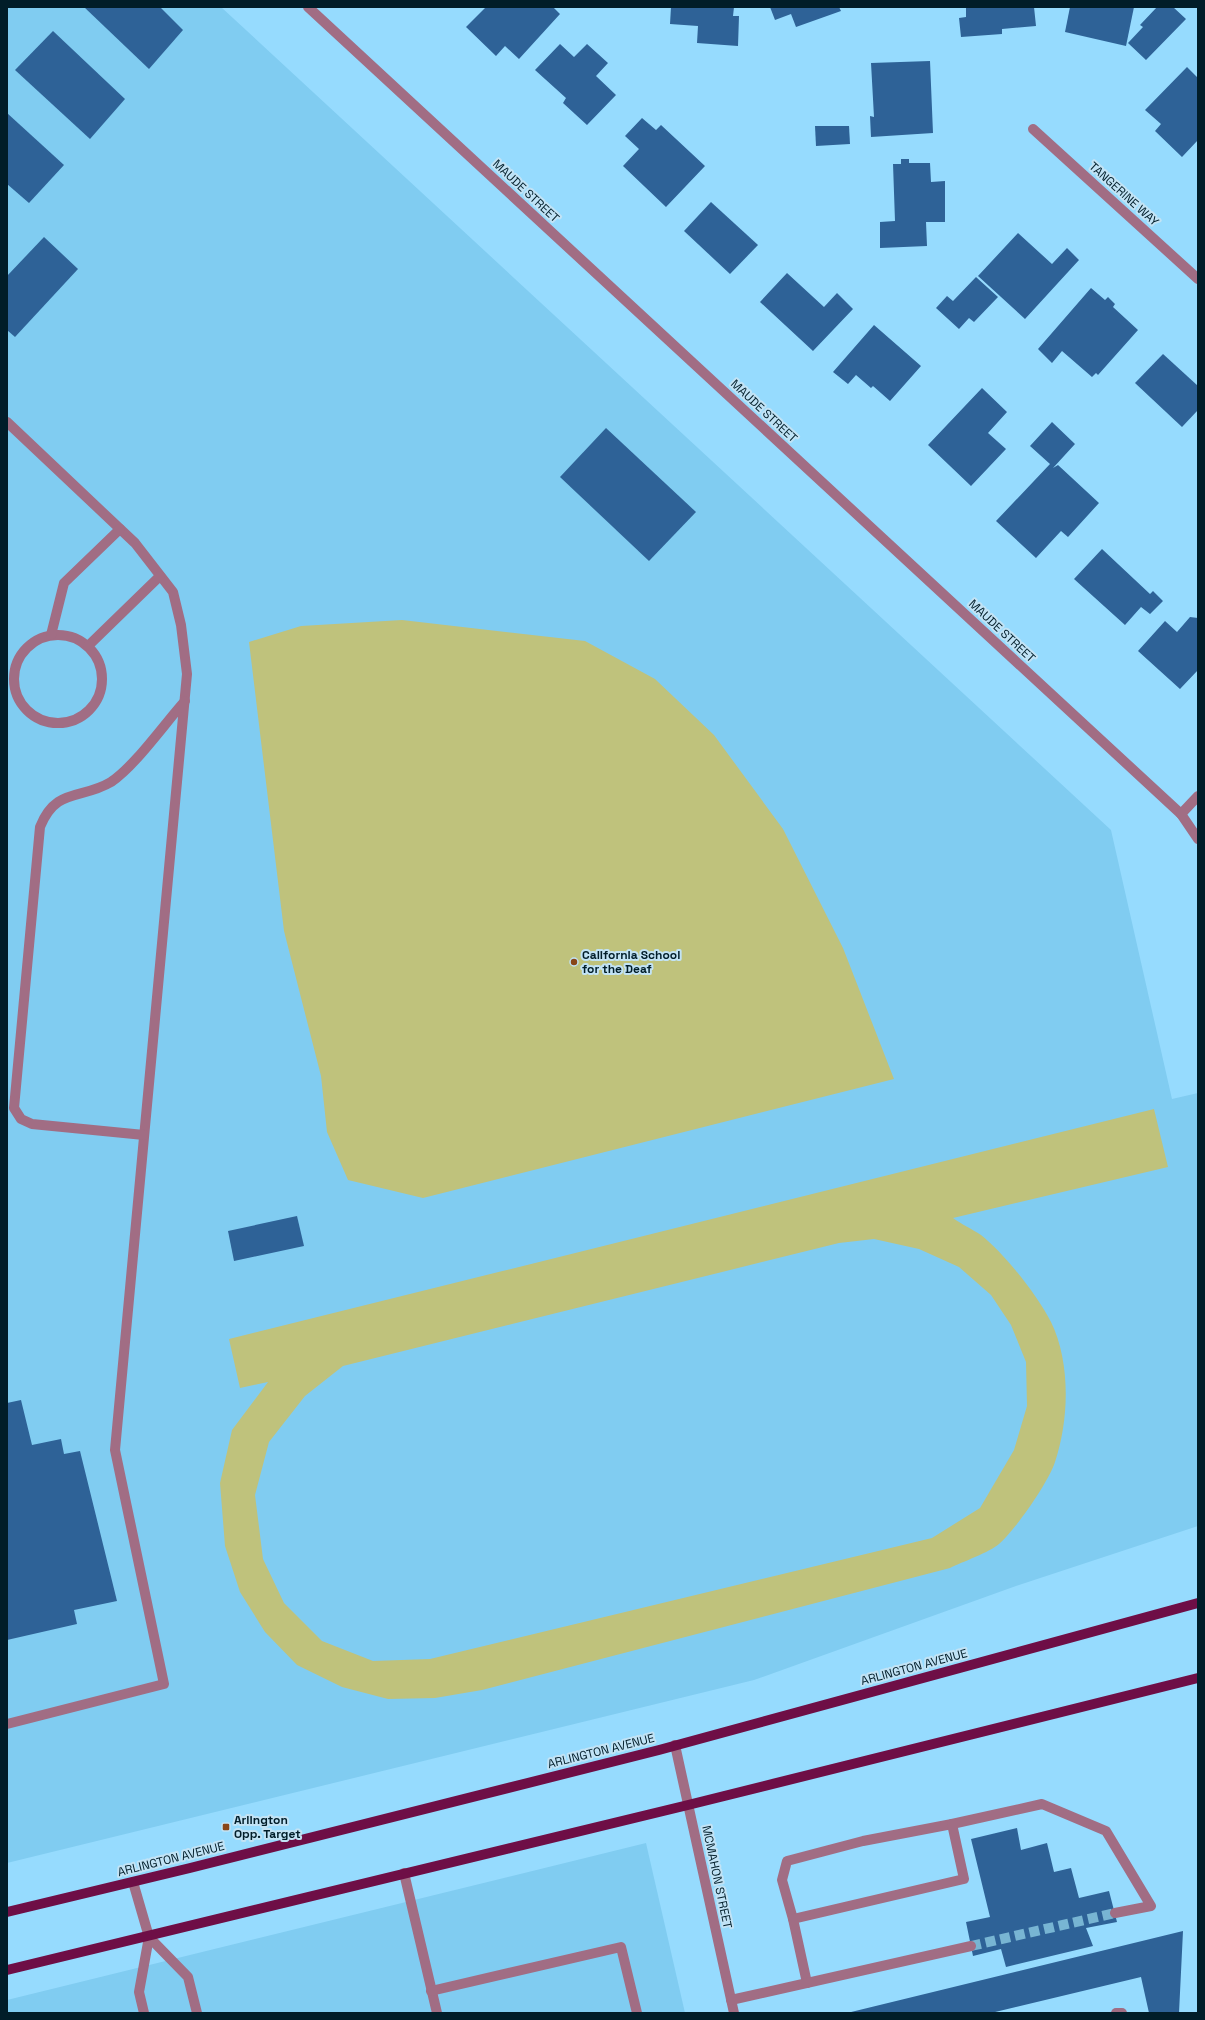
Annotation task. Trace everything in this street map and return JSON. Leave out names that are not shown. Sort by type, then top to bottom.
[{"type":"main road","name":"ARLINGTON AVENUE","points":[[7,1912],[133,1882],[675,1745],[1198,1603]]},
{"type":"main road","points":[[7,1970],[688,1805],[1198,1678]]},
{"type":"street","name":"MAUDE STREET","points":[[308,7],[1181,814],[1198,839]]},
{"type":"street","name":"TANGERINE WAY","points":[[1033,129],[1198,279]]},
{"type":"street","points":[[7,422],[135,543],[173,592],[181,625],[187,674],[115,1450],[164,1684],[7,1724]]},
{"type":"street","points":[[51,635],[64,583],[120,529]]},
{"type":"street","points":[[88,646],[160,576]]},
{"type":"street","points":[[51,635],[70,636],[88,646],[97,657],[102,671],[102,686],[97,700],[88,712],[75,720],[61,723],[46,721],[32,715],[22,704],[15,691],[14,676],[17,662],[25,649],[36,640],[51,635]]},
{"type":"street","points":[[144,1135],[32,1124],[21,1119],[14,1108],[40,828],[45,815],[55,804],[65,797],[110,782],[130,765],[185,701]]},
{"type":"street","points":[[1181,814],[1198,796]]},
{"type":"street","name":"MCMAHON STREET","points":[[675,1745],[734,2013]]},
{"type":"street","points":[[807,1983],[793,1919],[782,1880],[787,1860],[863,1841],[952,1824],[1042,1804],[1106,1831],[1150,1906],[1114,1913]]},
{"type":"street","points":[[793,1919],[964,1879],[952,1824]]},
{"type":"street","points":[[404,1874],[437,2013]]},
{"type":"street","points":[[133,1882],[148,1937],[139,1992],[144,2013]]},
{"type":"street","points":[[148,1937],[188,1977],[197,2013]]},
{"type":"street","points":[[730,2000],[971,1946]]},
{"type":"street","points":[[431,1991],[621,1947],[637,2013]]},
{"type":"street","points":[[1116,2013],[1122,2013]]},
{"type":"shaded area","name":"California School for the Deaf","points":[[7,7],[221,7],[1111,830],[1172,1099],[1198,1093],[1198,1526],[1016,1586],[754,1680],[7,1863]]},
{"type":"shaded area","points":[[646,1843],[685,2013],[7,2013],[7,2000]]},
{"type":"green space","points":[[402,620],[585,641],[655,679],[714,735],[783,829],[843,948],[894,1079],[423,1198],[348,1180],[327,1132],[321,1076],[284,931],[249,642],[301,626]]},
{"type":"green space","points":[[1154,1109],[1168,1167],[953,1218],[981,1235],[990,1243],[1010,1264],[1038,1300],[1051,1322],[1057,1338],[1065,1373],[1066,1392],[1063,1428],[1060,1446],[1055,1462],[1046,1482],[1031,1505],[1014,1528],[999,1544],[983,1554],[950,1568],[482,1690],[435,1698],[388,1699],[342,1687],[297,1665],[265,1632],[240,1592],[225,1546],[220,1483],[232,1430],[268,1382],[240,1388],[229,1339]],"holes":[[[874,1239],[919,1249],[959,1267],[991,1295],[1011,1325],[1026,1362],[1027,1406],[1014,1450],[980,1508],[932,1538],[430,1659],[373,1661],[322,1641],[284,1603],[263,1559],[255,1495],[269,1442],[305,1396],[343,1366],[839,1243]]]},
{"type":"building","points":[[84,7],[160,7],[183,30],[149,69]]},
{"type":"building","points":[[486,7],[553,7],[560,14],[519,59],[505,46],[496,56],[466,27]]},
{"type":"building","points":[[671,7],[734,7],[733,16],[739,16],[738,46],[697,43],[698,26],[670,24]]},
{"type":"building","points":[[770,7],[839,7],[841,11],[796,27],[791,14],[775,20]]},
{"type":"building","points":[[966,7],[1034,7],[1036,26],[1002,29],[1002,34],[961,37],[959,18],[966,17]]},
{"type":"building","points":[[1070,7],[1134,7],[1126,46],[1065,32]]},
{"type":"building","points":[[1157,7],[1173,7],[1186,19],[1146,60],[1128,43],[1143,27],[1140,25]]},
{"type":"building","points":[[53,31],[125,99],[90,139],[15,70]]},
{"type":"building","points":[[560,44],[574,57],[587,44],[608,63],[596,76],[616,95],[587,125],[563,103],[566,98],[535,70]]},
{"type":"building","points":[[930,61],[933,133],[871,137],[870,116],[874,117],[871,63]]},
{"type":"building","points":[[1187,67],[1198,78],[1198,140],[1182,157],[1155,131],[1161,124],[1145,110]]},
{"type":"building","points":[[7,113],[64,165],[29,203],[7,184]]},
{"type":"building","points":[[642,118],[656,130],[661,125],[705,166],[666,207],[623,166],[639,149],[625,136]]},
{"type":"building","points":[[815,126],[849,126],[850,144],[816,146]]},
{"type":"building","points":[[901,159],[909,159],[909,163],[930,163],[931,182],[945,181],[945,222],[926,222],[927,246],[880,248],[880,222],[895,221],[893,164],[901,164]]},
{"type":"building","points":[[711,202],[758,245],[730,274],[684,231]]},
{"type":"building","points":[[1018,233],[1052,264],[1067,248],[1079,260],[1025,319],[978,276]]},
{"type":"building","points":[[44,237],[78,269],[15,337],[7,330],[7,276]]},
{"type":"building","points":[[787,273],[824,307],[837,293],[853,309],[813,351],[760,302]]},
{"type":"building","points":[[976,277],[998,297],[974,322],[969,318],[959,329],[936,308],[947,296],[953,301]]},
{"type":"building","points":[[1091,288],[1105,300],[1108,297],[1115,304],[1113,307],[1138,330],[1098,375],[1096,373],[1092,377],[1062,351],[1052,363],[1038,349]]},
{"type":"building","points":[[874,325],[921,366],[890,401],[873,386],[871,388],[856,375],[848,384],[833,372]]},
{"type":"building","points":[[1163,354],[1198,386],[1198,410],[1182,427],[1135,383]]},
{"type":"building","points":[[982,388],[1007,412],[988,433],[1006,449],[971,486],[928,445]]},
{"type":"building","points":[[1052,422],[1075,444],[1053,468],[1058,465],[1099,503],[1068,537],[1061,531],[1036,558],[996,521],[1050,464],[1030,446]]},
{"type":"building","points":[[606,428],[696,512],[649,561],[560,477]]},
{"type":"building","points":[[1102,549],[1150,594],[1153,591],[1163,601],[1150,614],[1141,607],[1125,625],[1074,579]]},
{"type":"building","points":[[1190,617],[1198,618],[1198,670],[1180,689],[1138,651],[1165,621],[1177,632]]},
{"type":"building","points":[[297,1216],[304,1246],[234,1261],[228,1231]]},
{"type":"building","points":[[21,1400],[32,1445],[61,1439],[64,1454],[80,1451],[117,1601],[74,1610],[77,1624],[7,1640],[7,1403]]},
{"type":"building","points":[[1017,1828],[1021,1850],[1047,1843],[1054,1872],[1071,1868],[1079,1898],[1109,1891],[1117,1922],[1086,1928],[1093,1946],[1006,1967],[1001,1949],[973,1956],[966,1922],[990,1917],[971,1839]]},
{"type":"building","points":[[1183,1931],[1179,2013],[1149,2013],[1141,1977],[991,2013],[847,2013]]},
{"type":"tunnel","points":[[971,1946],[1115,1913]]},
{"type":"place","name":"California School for the Deaf","points":[[574,962]]},
{"type":"place","name":"Arlington Opp. Target","points":[[226,1827]]}]
